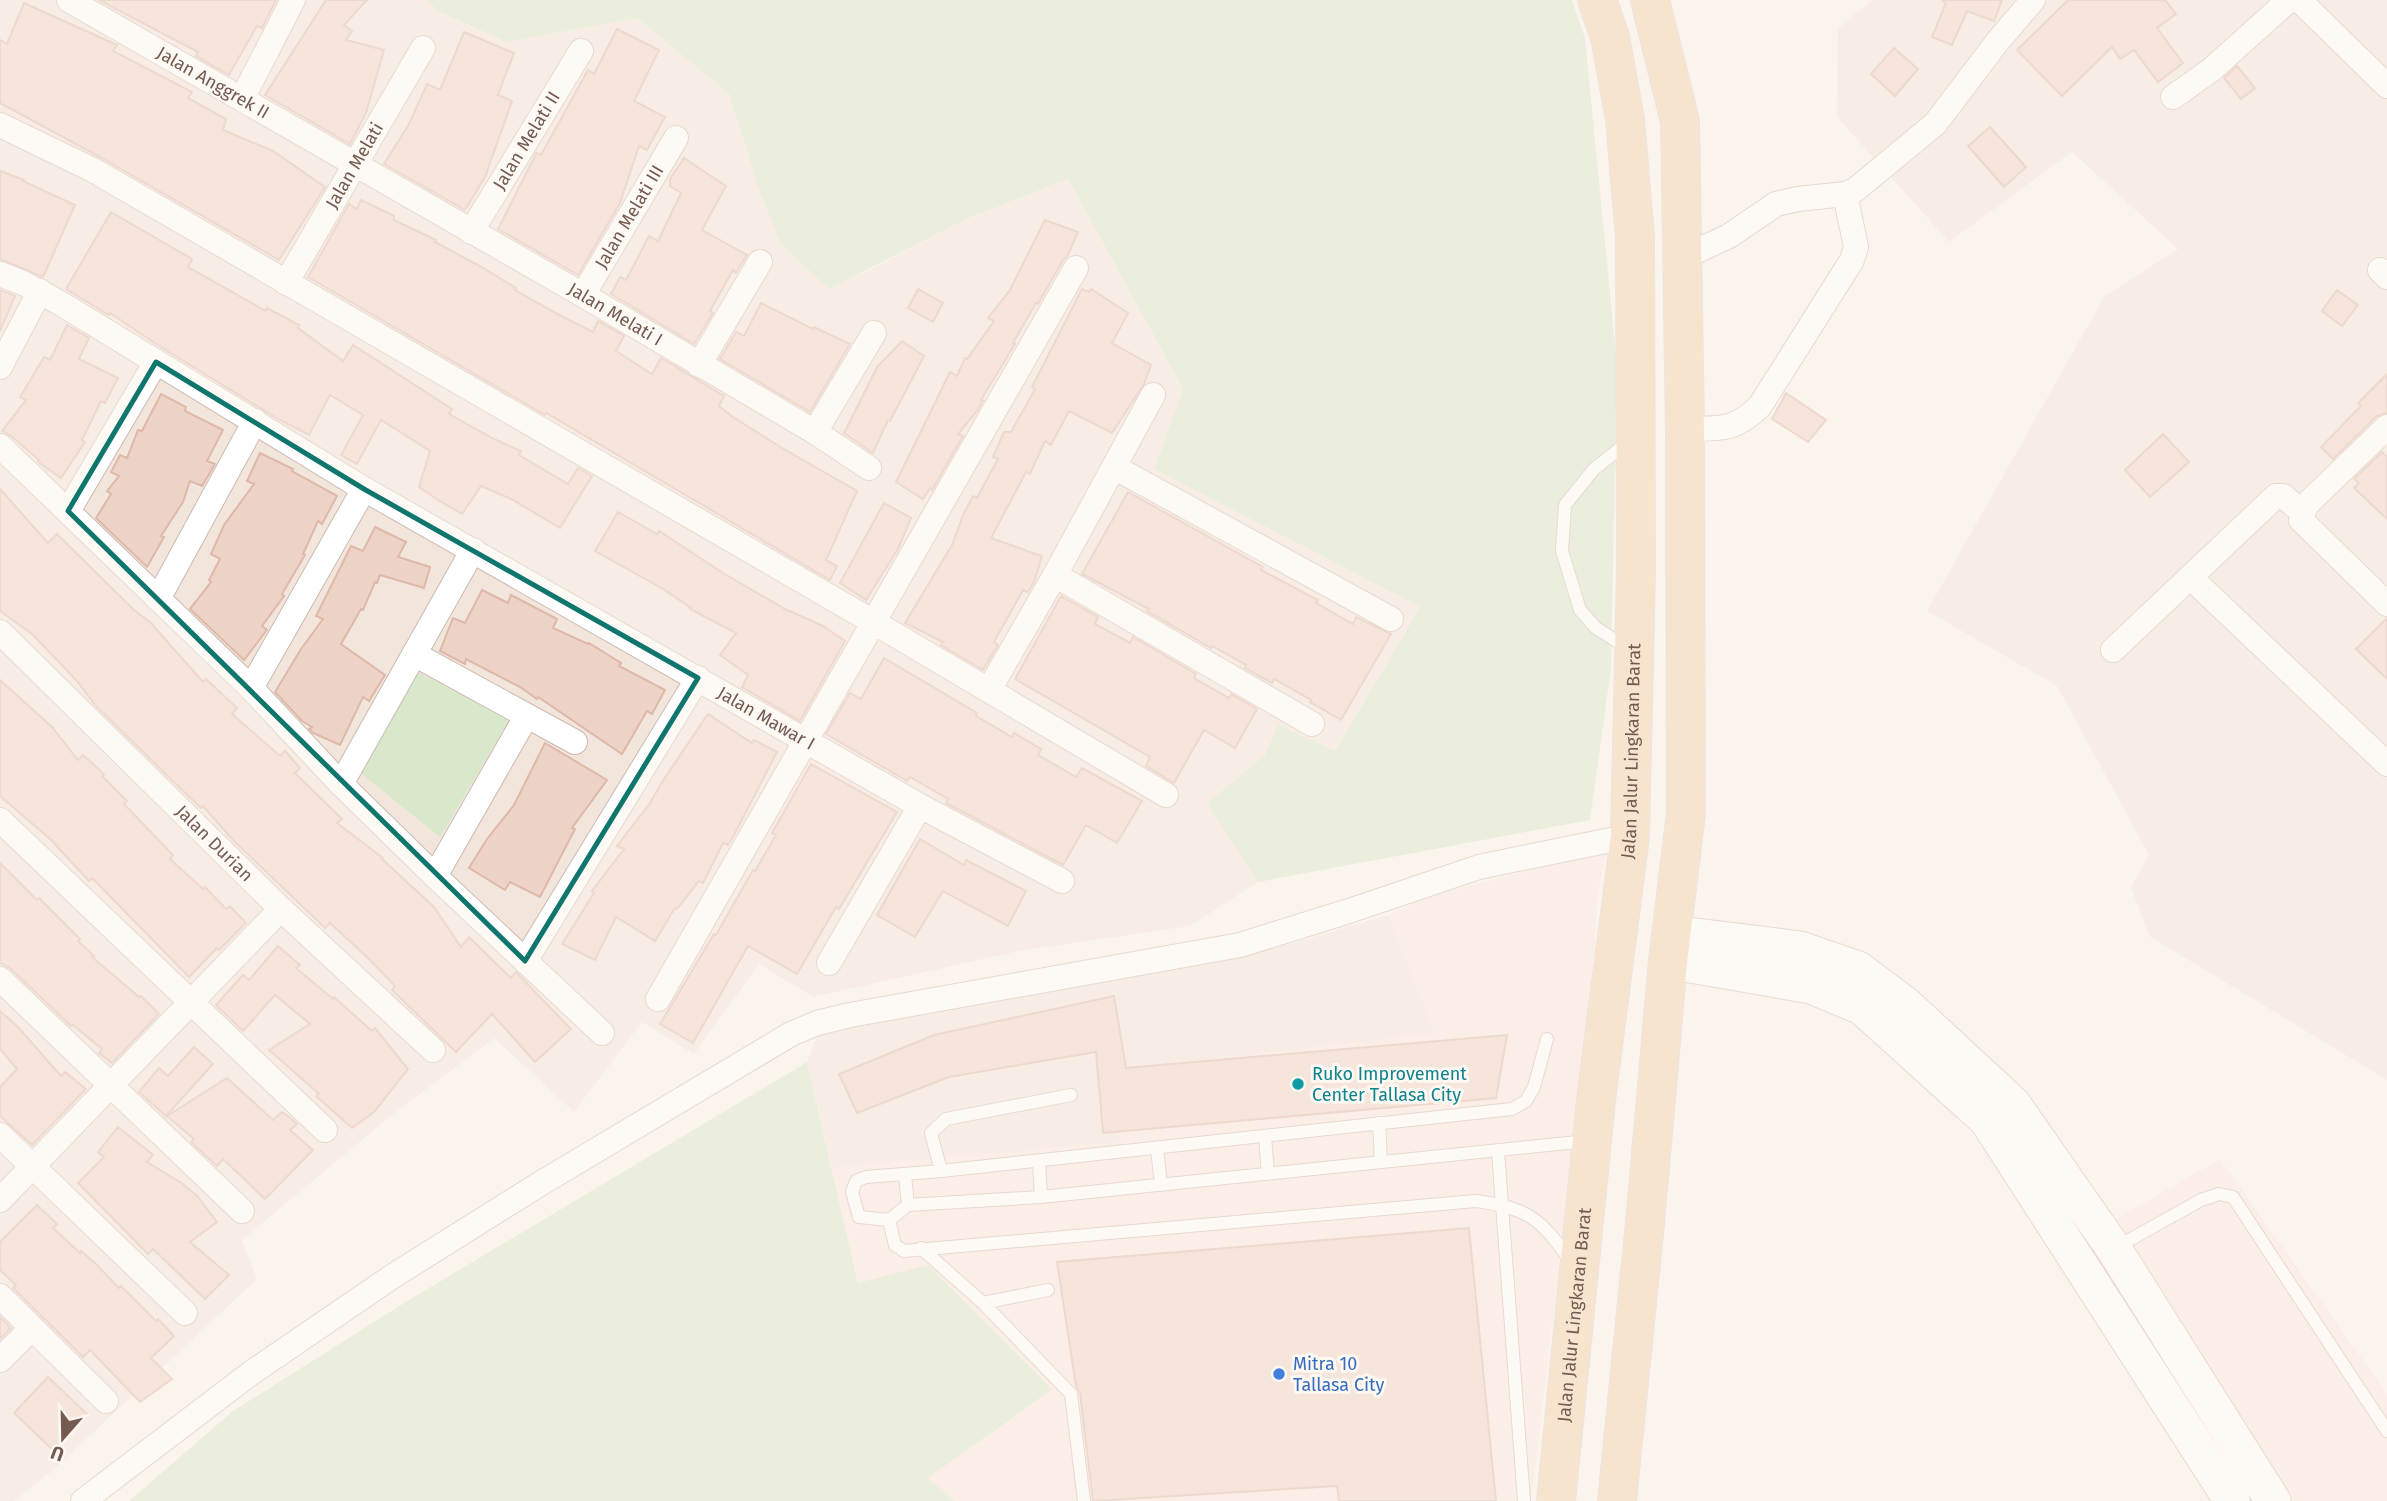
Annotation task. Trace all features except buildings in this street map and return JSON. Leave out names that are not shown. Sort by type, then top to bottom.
[{"type":"main road","name":"Jalan Jalur Lingkaran Barat","points":[[1556,1501],[1593,1141],[1630,836],[1636,436],[1635,237],[1625,120],[1610,37],[1597,0]]},
{"type":"main road","points":[[1617,1501],[1670,947],[1686,813],[1685,429],[1679,121],[1650,0]]},
{"type":"main road","points":[[1670,947],[1800,949],[1858,969],[1906,1005],[2013,1104],[2114,1249],[2273,1501]]},
{"type":"main road","points":[[1670,947],[1811,986],[1863,1007],[1987,1121],[2232,1501]]},
{"type":"main road","points":[[1585,1218],[1645,1223]]},
{"type":"street","name":"Jalan Anggrek II","points":[[69,0],[357,164]]},
{"type":"street","points":[[242,99],[293,0]]},
{"type":"street","points":[[1682,258],[1729,236],[1776,204],[1845,194],[1855,190],[1935,124],[2033,0]]},
{"type":"street","points":[[2173,97],[2221,62],[2289,0]]},
{"type":"street","points":[[2299,0],[2387,86]]},
{"type":"street","name":"Jalan Melati","points":[[286,283],[424,48]]},
{"type":"street","name":"Jalan Melati II","points":[[471,232],[582,51]]},
{"type":"street","points":[[0,125],[93,170],[875,623],[1166,795]]},
{"type":"street","name":"Jalan Melati III","points":[[583,295],[676,138]]},
{"type":"street","name":"Jalan Melati I","points":[[357,164],[815,432],[869,468]]},
{"type":"street","points":[[1685,429],[1731,427],[1744,421],[1760,406],[1852,260],[1856,247],[1845,194]]},
{"type":"street","points":[[699,365],[760,262]]},
{"type":"street","points":[[659,999],[1076,268]]},
{"type":"street","name":"Jalan Mawar I","points":[[0,274],[40,291],[364,489],[807,739],[920,806],[1062,881]]},
{"type":"street","points":[[0,367],[40,291]]},
{"type":"street","points":[[815,432],[874,333]]},
{"type":"street","points":[[68,510],[156,362]]},
{"type":"street","points":[[989,690],[1153,395]]},
{"type":"street","points":[[158,598],[255,421]]},
{"type":"street","points":[[2385,434],[2316,495],[2302,512],[2301,520],[2387,604]]},
{"type":"street","points":[[0,446],[251,688],[341,784],[435,876],[602,1033]]},
{"type":"street","points":[[1114,467],[1391,619]]},
{"type":"street","points":[[251,688],[364,489]]},
{"type":"street","points":[[2113,650],[2276,496],[2283,496],[2302,512]]},
{"type":"street","points":[[341,784],[472,550]]},
{"type":"street","points":[[1055,575],[1312,724]]},
{"type":"street","points":[[2190,577],[2387,764]]},
{"type":"street","name":"Jalan Durian","points":[[0,632],[281,909],[433,1051]]},
{"type":"street","points":[[414,654],[575,742]]},
{"type":"street","points":[[525,961],[698,678]]},
{"type":"street","points":[[435,876],[526,717]]},
{"type":"street","points":[[829,963],[920,806]]},
{"type":"street","points":[[0,820],[325,1130]]},
{"type":"street","points":[[83,1501],[251,1373],[393,1276],[543,1182],[791,1034],[817,1023],[850,1015],[1240,945],[1479,867],[1630,836]]},
{"type":"street","points":[[0,1200],[281,909]]},
{"type":"street","points":[[0,979],[242,1211]]},
{"type":"street","points":[[0,1135],[186,1313]]},
{"type":"street","points":[[0,1296],[106,1401]]},
{"type":"street","points":[[0,1360],[31,1329]]},
{"type":"lane","points":[[1634,651],[1596,628],[1580,610],[1562,551],[1565,505],[1594,469],[1636,436]]},
{"type":"lane","points":[[1547,1039],[1534,1087],[1525,1101],[1512,1109],[1040,1161],[866,1177],[856,1181],[852,1192],[859,1217],[889,1220],[908,1205],[1041,1197],[1593,1141]]},
{"type":"lane","points":[[941,1171],[931,1133],[946,1119],[1071,1095]]},
{"type":"lane","points":[[1379,1124],[1381,1162]]},
{"type":"lane","points":[[1265,1136],[1268,1174]]},
{"type":"lane","points":[[1157,1148],[1161,1185]]},
{"type":"lane","points":[[1498,1151],[1524,1501]]},
{"type":"lane","points":[[1040,1161],[1041,1197]]},
{"type":"lane","points":[[905,1175],[908,1205]]},
{"type":"lane","points":[[2114,1249],[2201,1200],[2219,1194],[2233,1197],[2387,1431]]},
{"type":"lane","points":[[889,1220],[895,1245],[904,1251],[1476,1201],[1501,1204],[1523,1211],[1545,1227],[1580,1274]]},
{"type":"lane","points":[[921,1248],[982,1303],[1070,1394],[1084,1501]]},
{"type":"lane","points":[[982,1303],[1048,1290]]},
{"type":"highlighted area","points":[[156,362],[364,489],[698,678],[525,961],[68,511]]},
{"type":"shaded area","points":[[0,0],[428,0],[437,11],[507,42],[637,18],[729,94],[757,184],[860,275],[969,218],[1068,179],[1183,389],[1154,469],[1420,607],[1335,751],[1265,755],[1208,803],[1258,882],[1190,926],[1019,951],[813,997],[759,964],[694,1054],[642,1022],[574,1112],[494,1038],[398,1110],[242,1240],[257,1279],[51,1472],[13,1501],[0,1501]]},
{"type":"shaded area","points":[[1872,0],[2387,0],[2387,1080],[2149,936],[2131,887],[2149,855],[2057,686],[1927,611],[2104,297],[2178,249],[2072,152],[1949,242],[1837,117],[1838,28]]},
{"type":"shaded area","points":[[1607,850],[1599,886],[1588,1025],[1531,1501],[955,1501],[928,1478],[1052,1391],[858,1283],[832,1168],[1121,1142],[1105,1072],[1435,1033],[1388,915],[1428,897]]},
{"type":"shaded area","points":[[1388,915],[1435,1033],[1105,1072],[1122,1142],[832,1168],[807,1062],[818,1033],[883,1013],[1294,943]]},
{"type":"shaded area","points":[[2220,1159],[2387,1394],[2387,1501],[2287,1501],[2111,1222]]},
{"type":"green space","points":[[428,0],[1572,0],[1585,38],[1617,365],[1611,669],[1590,820],[1258,882],[1207,803],[1265,755],[1278,725],[1335,751],[1420,607],[1154,469],[1183,389],[1068,179],[969,218],[829,289],[781,244],[757,184],[729,94],[637,18],[507,42],[437,11]]},
{"type":"green space","points":[[413,670],[510,719],[440,837],[357,770]]},
{"type":"green space","points":[[807,1062],[858,1283],[928,1265],[1052,1390],[928,1478],[955,1501],[129,1501],[233,1411],[404,1303]]},
{"type":"place","name":"Ruko Improvement Center Tallasa City","points":[[1298,1084]]},
{"type":"place","name":"Mitra 10 Tallasa City","points":[[1279,1374]]}]
